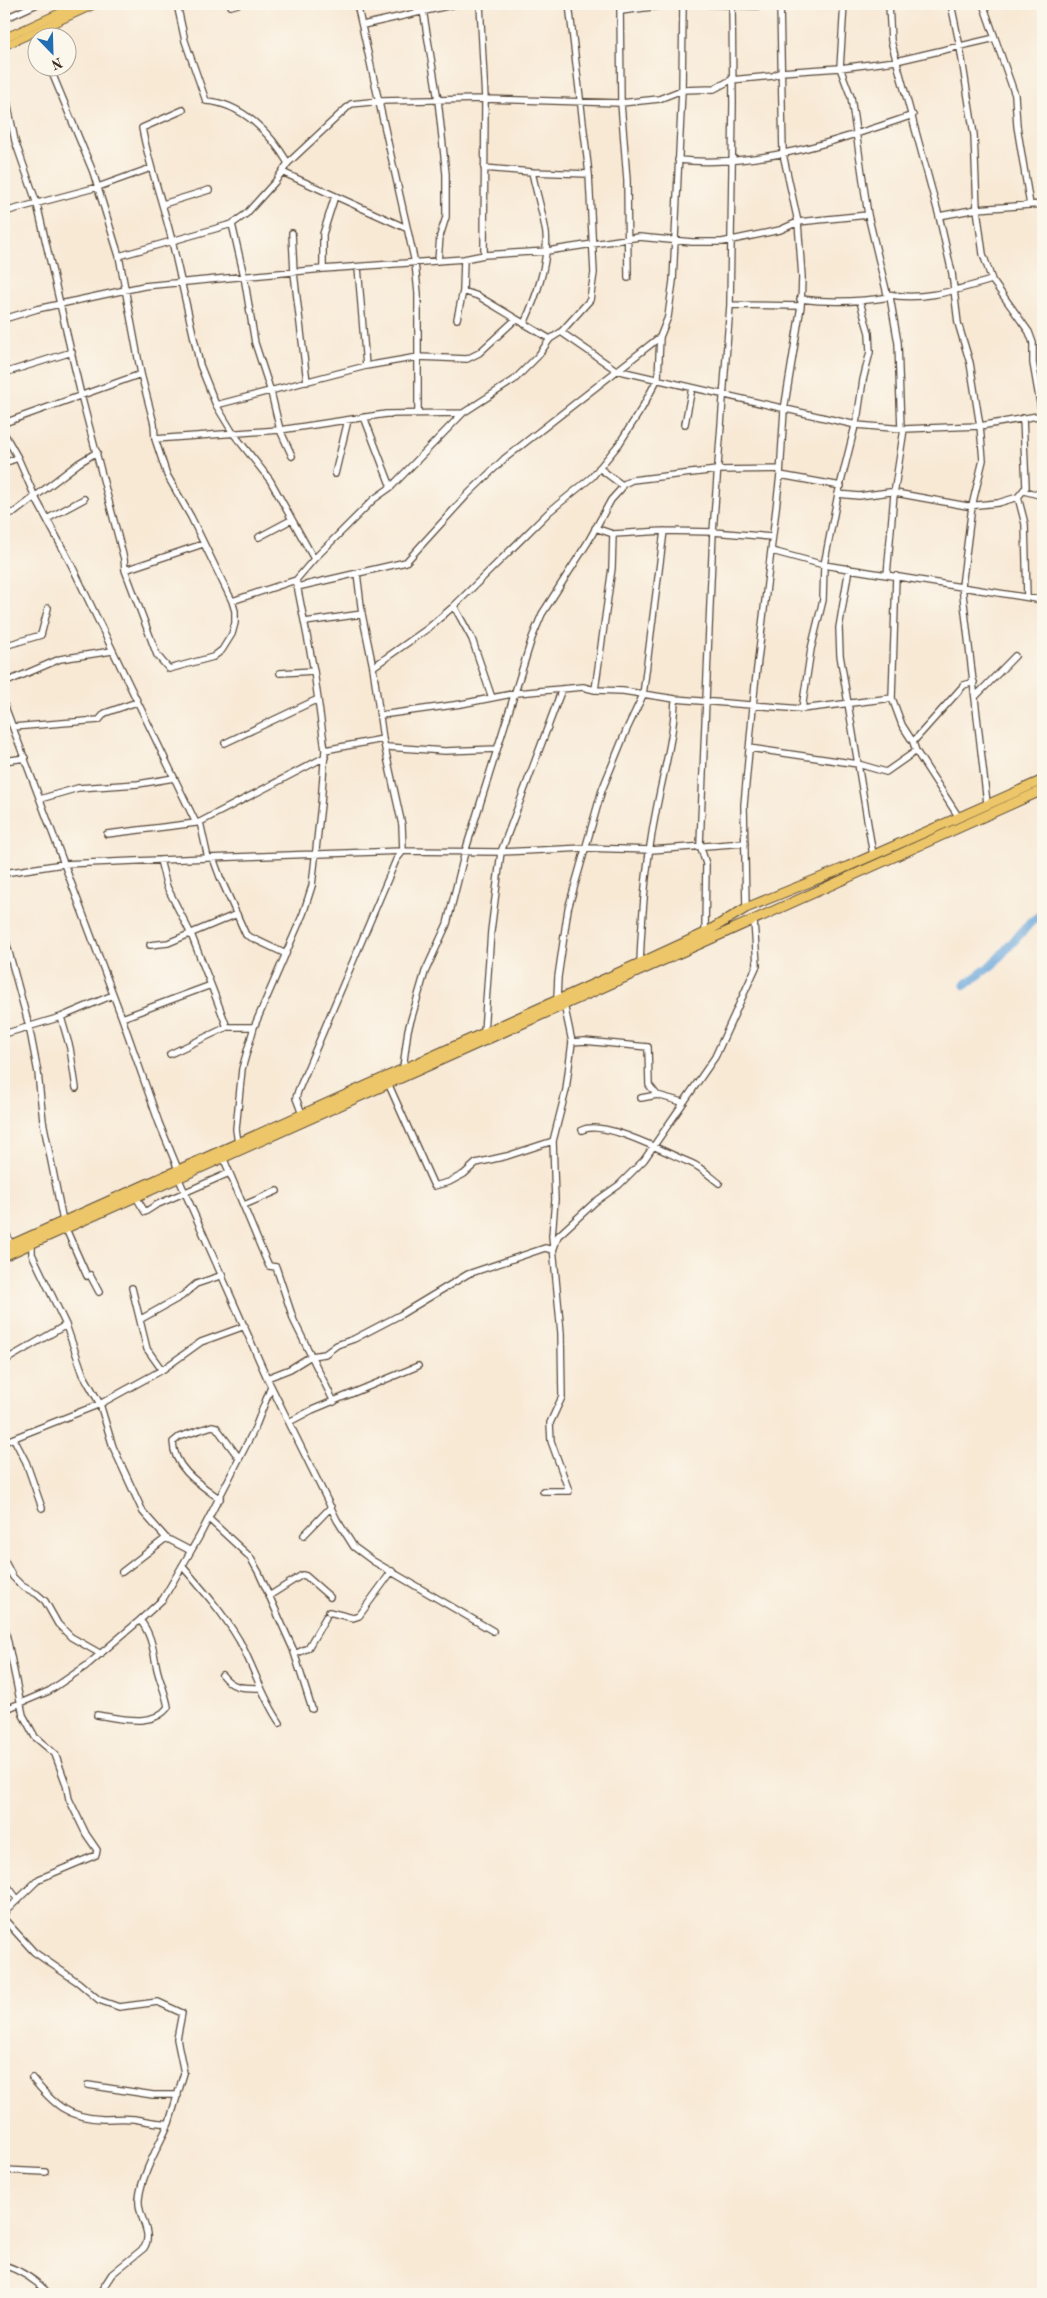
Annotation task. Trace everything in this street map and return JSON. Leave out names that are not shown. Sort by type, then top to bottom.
[{"type":"highway","points":[[579,994],[705,933],[746,908],[842,869],[987,803],[1043,780]]},
{"type":"highway","points":[[4,1256],[32,1244],[65,1225],[302,1114],[388,1084],[561,1002],[754,920],[1043,791]]},
{"type":"highway","points":[[842,869],[847,879]]},
{"type":"highway","points":[[7,1247],[136,1197],[178,1173],[223,1157],[403,1068],[484,1032],[561,1002]]},
{"type":"main road","points":[[4,38],[79,4]]},
{"type":"main road","points":[[50,28],[96,4]]},
{"type":"main road","points":[[4,46],[28,38]]},
{"type":"street","points":[[4,19],[37,4]]},
{"type":"street","points":[[177,4],[185,41],[206,101],[220,102],[227,105],[266,131],[288,163]]},
{"type":"street","points":[[231,6],[238,4]]},
{"type":"street","points":[[357,4],[415,263],[418,293],[418,413]]},
{"type":"street","points":[[362,25],[423,7],[456,4]]},
{"type":"street","points":[[480,4],[485,98],[484,255]]},
{"type":"street","points":[[238,1143],[236,1129],[242,1069],[254,1027],[286,954],[312,886],[325,750],[314,671],[297,584],[314,559],[374,499],[391,487],[463,413],[514,380],[538,356],[550,339],[561,332],[590,300],[594,273],[589,174],[569,4]]},
{"type":"street","points":[[620,4],[621,103],[627,180],[628,278]]},
{"type":"street","points":[[621,11],[674,4]]},
{"type":"street","points":[[373,667],[427,629],[454,606],[520,540],[592,477],[637,416],[658,378],[660,337],[668,317],[673,281],[682,90],[683,4]]},
{"type":"street","points":[[705,4],[756,6],[765,4]]},
{"type":"street","points":[[705,933],[706,864],[700,845],[713,532],[730,305],[732,239],[731,4]]},
{"type":"street","points":[[746,908],[744,805],[753,707],[772,552],[784,410],[800,302],[802,264],[798,222],[783,154],[780,4]]},
{"type":"street","points":[[844,4],[840,68],[850,97],[868,215],[891,304],[898,343],[902,429],[886,575]]},
{"type":"street","points":[[889,4],[891,41],[913,115],[939,216],[954,290],[958,323],[970,363],[980,426],[983,460],[972,506],[962,586],[987,803]]},
{"type":"street","points":[[561,332],[593,352],[616,370],[658,378],[784,410],[856,425],[902,429],[980,426],[1043,415],[1033,363],[1033,343],[1029,332],[992,280],[983,254],[977,209],[974,135],[951,4]]},
{"type":"street","points":[[983,4],[1015,95],[1017,126],[1030,205]]},
{"type":"street","points":[[423,7],[438,100],[448,201],[446,217],[440,236],[438,261]]},
{"type":"street","points":[[119,256],[232,224],[246,214],[288,163],[352,104],[380,101],[485,98],[621,103],[659,99],[682,90],[714,89],[731,80],[773,76],[781,72],[840,68],[896,61],[995,38]]},
{"type":"street","points":[[4,86],[15,141],[37,204],[81,395],[124,559],[125,570],[157,655],[169,669],[213,656],[222,650],[232,634],[235,623],[235,611],[218,569],[167,475],[156,439],[141,374],[119,256],[98,187],[54,78]]},
{"type":"street","points":[[183,110],[142,128],[151,168],[172,240],[200,365],[216,405],[233,433],[270,480],[314,559]]},
{"type":"street","points":[[678,160],[732,161],[783,154],[857,135],[913,115]]},
{"type":"street","points":[[4,212],[98,187],[151,168]]},
{"type":"street","points":[[484,168],[589,174]]},
{"type":"street","points":[[282,172],[406,228]]},
{"type":"street","points":[[524,324],[538,285],[546,251],[546,232],[532,172]]},
{"type":"street","points":[[163,204],[209,190]]},
{"type":"street","points":[[323,269],[323,234],[335,196]]},
{"type":"street","points":[[939,216],[977,209],[1043,204]]},
{"type":"street","points":[[4,319],[37,309],[60,306],[125,289],[182,282],[546,251],[638,237],[692,242],[722,242],[780,230],[798,222],[868,215]]},
{"type":"street","points":[[232,224],[244,276],[255,343],[272,392],[280,430],[292,456]]},
{"type":"street","points":[[292,233],[294,273],[307,382]]},
{"type":"street","points":[[456,319],[463,291],[464,259]]},
{"type":"street","points":[[358,267],[366,366]]},
{"type":"street","points":[[730,305],[860,302],[888,295],[901,297],[954,290],[992,280]]},
{"type":"street","points":[[463,291],[478,296],[550,339]]},
{"type":"street","points":[[891,304],[901,297]]},
{"type":"street","points":[[802,709],[811,649],[823,600],[824,565],[838,494],[856,425],[863,380],[870,352],[869,333],[860,302]]},
{"type":"street","points":[[216,405],[272,392],[366,366],[418,357],[467,359],[480,353],[516,319]]},
{"type":"street","points":[[232,601],[297,584],[406,562],[467,494],[504,458],[660,337]]},
{"type":"street","points":[[4,373],[72,352]]},
{"type":"street","points":[[4,423],[141,374]]},
{"type":"street","points":[[685,424],[692,388]]},
{"type":"street","points":[[156,439],[280,430],[364,417],[418,413],[463,413]]},
{"type":"street","points":[[364,417],[391,487]]},
{"type":"street","points":[[838,494],[858,496],[889,492],[972,506],[998,503],[1018,497],[1024,491],[1026,477],[1023,418]]},
{"type":"street","points":[[335,474],[348,420]]},
{"type":"street","points":[[4,433],[18,458],[35,497],[71,564],[112,652],[161,747],[174,778],[198,822],[211,858],[246,935],[286,954]]},
{"type":"street","points":[[4,516],[15,512],[79,463],[97,452]]},
{"type":"street","points":[[4,464],[18,458]]},
{"type":"street","points":[[599,468],[622,484]]},
{"type":"street","points":[[622,484],[632,480],[717,470],[780,472],[841,486]]},
{"type":"street","points":[[403,1068],[408,1030],[425,972],[447,924],[465,852],[542,614],[611,500],[621,489],[622,484]]},
{"type":"street","points":[[1024,491],[1043,496]]},
{"type":"street","points":[[1018,497],[1025,524],[1027,597]]},
{"type":"street","points":[[47,518],[84,499]]},
{"type":"street","points":[[259,537],[291,520]]},
{"type":"street","points":[[595,528],[613,534],[664,531],[713,532],[772,537]]},
{"type":"street","points":[[543,1491],[569,1491],[551,1441],[550,1423],[562,1397],[561,1333],[553,1250],[555,1200],[553,1141],[566,1090],[572,1042],[561,1002],[559,962],[568,909],[602,790],[626,730],[643,696],[664,531]]},
{"type":"street","points":[[595,690],[612,568],[613,534]]},
{"type":"street","points":[[125,570],[203,544]]},
{"type":"street","points":[[772,552],[824,565],[1043,600]]},
{"type":"street","points":[[849,568],[839,628],[840,655],[873,855]]},
{"type":"street","points":[[302,1114],[296,1098],[298,1091],[396,860],[403,851],[402,825],[384,738],[373,667],[362,614],[357,573]]},
{"type":"street","points":[[896,576],[892,698],[902,725],[913,742],[916,751],[958,816]]},
{"type":"street","points":[[454,606],[472,639],[492,698]]},
{"type":"street","points":[[4,646],[41,635],[48,608]]},
{"type":"street","points":[[305,622],[362,614]]},
{"type":"street","points":[[4,683],[60,659],[112,652]]},
{"type":"street","points":[[976,696],[1015,656]]},
{"type":"street","points":[[280,673],[314,671]]},
{"type":"street","points":[[913,742],[964,685],[974,682]]},
{"type":"street","points":[[381,715],[461,704],[516,693],[583,687],[595,690],[623,691],[643,696],[753,707],[802,709],[892,698]]},
{"type":"street","points":[[484,1032],[491,931],[501,852],[562,689]]},
{"type":"street","points":[[225,744],[318,699]]},
{"type":"street","points":[[640,963],[645,891],[656,812],[665,776],[675,718],[675,699]]},
{"type":"street","points":[[14,727],[99,720],[105,713],[137,702]]},
{"type":"street","points":[[4,704],[185,1192],[271,1387],[331,1507],[354,1546],[373,1561],[494,1630]]},
{"type":"street","points":[[325,750],[384,738]]},
{"type":"street","points":[[387,747],[445,751],[498,749]]},
{"type":"street","points":[[749,748],[858,764],[882,772],[890,771],[916,751]]},
{"type":"street","points":[[107,834],[198,822],[325,757]]},
{"type":"street","points":[[4,761],[25,758]]},
{"type":"street","points":[[40,799],[78,788],[138,784],[174,778]]},
{"type":"street","points":[[4,873],[63,864],[315,853],[403,851],[501,852],[585,848],[651,850],[745,843]]},
{"type":"street","points":[[160,860],[167,888],[192,934],[227,1027]]},
{"type":"street","points":[[150,945],[168,943],[237,914]]},
{"type":"street","points":[[555,1236],[595,1202],[619,1185],[644,1160],[682,1102],[715,1057],[757,965],[754,920]]},
{"type":"street","points":[[4,937],[29,1026],[38,1073],[43,1121],[65,1225],[89,1276],[100,1292]]},
{"type":"street","points":[[122,1018],[211,985]]},
{"type":"street","points":[[4,1034],[61,1017],[113,995]]},
{"type":"street","points":[[61,1017],[70,1048],[76,1088]]},
{"type":"street","points":[[170,1054],[227,1027],[254,1027]]},
{"type":"street","points":[[572,1042],[584,1041],[648,1047],[649,1085],[658,1095]]},
{"type":"street","points":[[388,1084],[434,1186],[447,1184],[464,1174],[476,1163],[507,1156],[553,1141]]},
{"type":"street","points":[[641,1098],[658,1095],[682,1102]]},
{"type":"street","points":[[582,1130],[588,1127],[598,1127],[618,1132],[692,1163],[719,1183]]},
{"type":"street","points":[[223,1157],[269,1266],[276,1267],[294,1321],[334,1402]]},
{"type":"street","points":[[136,1197],[144,1212],[229,1173]]},
{"type":"street","points":[[244,1205],[277,1191]]},
{"type":"street","points":[[4,1228],[7,1247]]},
{"type":"street","points":[[32,1244],[32,1254],[66,1325],[83,1374],[100,1404],[111,1441],[143,1512],[166,1538],[191,1551]]},
{"type":"street","points":[[267,1378],[290,1369],[311,1356],[325,1354],[337,1345],[354,1339],[400,1315],[468,1274],[545,1248],[553,1250]]},
{"type":"street","points":[[140,1319],[182,1296],[196,1284],[223,1275]]},
{"type":"street","points":[[132,1288],[147,1349],[162,1370]]},
{"type":"street","points":[[4,1361],[66,1325]]},
{"type":"street","points":[[4,1442],[58,1419],[100,1404],[162,1370],[201,1342],[245,1326]]},
{"type":"street","points":[[289,1422],[312,1410],[418,1366]]},
{"type":"street","points":[[4,1710],[49,1691],[101,1654],[163,1599],[220,1499],[255,1428],[271,1387]]},
{"type":"street","points":[[220,1499],[188,1474],[173,1449],[173,1442],[179,1437],[212,1426],[216,1427],[239,1458]]},
{"type":"street","points":[[14,1439],[26,1462],[42,1508]]},
{"type":"street","points":[[304,1535],[331,1507]]},
{"type":"street","points":[[209,1520],[250,1558],[295,1654],[312,1709]]},
{"type":"street","points":[[122,1572],[166,1538]]},
{"type":"street","points":[[4,1560],[13,1577],[22,1586],[45,1601],[58,1624],[71,1637],[101,1654]]},
{"type":"street","points":[[182,1566],[210,1598],[239,1639],[260,1688],[280,1723]]},
{"type":"street","points":[[295,1654],[308,1648],[327,1615],[353,1618],[359,1616],[392,1571]]},
{"type":"street","points":[[269,1596],[302,1575],[306,1576],[330,1597]]},
{"type":"street","points":[[97,1715],[141,1720],[156,1718],[168,1707],[152,1639],[140,1620]]},
{"type":"street","points":[[4,1624],[12,1668],[22,1702],[23,1715],[35,1737],[55,1754],[69,1798],[86,1834],[97,1850],[96,1855],[39,1879],[4,1913]]},
{"type":"street","points":[[222,1675],[229,1684],[235,1687],[260,1688]]},
{"type":"street","points":[[4,1881],[18,1900]]},
{"type":"street","points":[[4,1919],[34,1952],[79,1983],[99,2000],[119,2007],[158,2002],[181,2011],[177,2039],[184,2073],[169,2123],[139,2198],[139,2208],[148,2236],[147,2243],[144,2248],[112,2274],[99,2294]]},
{"type":"street","points":[[32,2078],[62,2110],[83,2118],[134,2119],[157,2124],[169,2123]]},
{"type":"street","points":[[88,2085],[153,2095],[178,2095]]},
{"type":"street","points":[[4,2170],[45,2172]]},
{"type":"street","points":[[4,2265],[19,2270],[49,2294]]},
{"type":"waterway","points":[[965,985],[992,965],[1031,922],[1043,913]]}]
